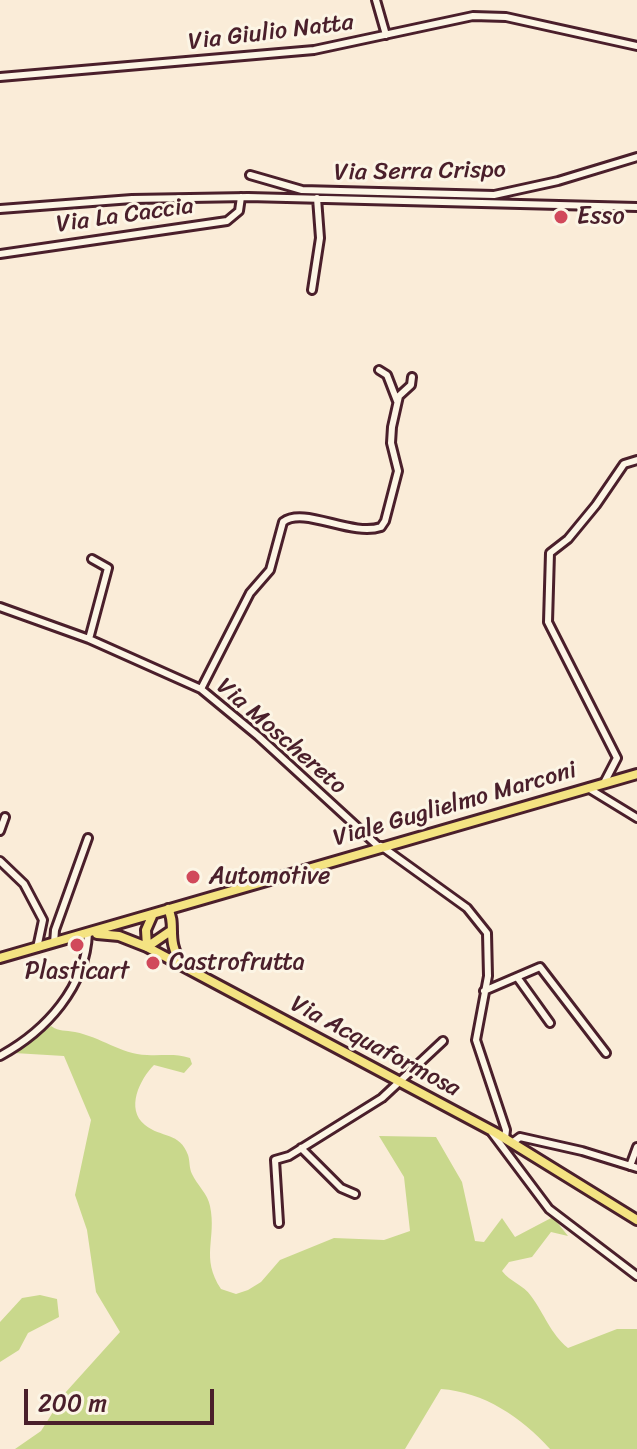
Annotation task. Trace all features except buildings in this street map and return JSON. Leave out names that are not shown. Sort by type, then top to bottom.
[{"type":"main road","name":"Viale Guglielmo Marconi","points":[[0,958],[153,914],[170,913],[192,902],[637,774]]},
{"type":"main road","points":[[170,913],[169,932],[176,955],[185,967]]},
{"type":"main road","points":[[147,947],[146,930],[153,914]]},
{"type":"main road","points":[[147,947],[169,932]]},
{"type":"main road","name":"Via Acquaformosa","points":[[88,933],[119,936],[147,947],[509,1140],[637,1220]]},
{"type":"street","points":[[376,0],[386,35]]},
{"type":"street","name":"Via Giulio Natta","points":[[0,77],[314,50],[459,17],[487,15],[637,46]]},
{"type":"street","name":"Via Serra Crispo","points":[[250,175],[302,190],[494,195],[558,181],[637,157]]},
{"type":"street","points":[[0,209],[132,199],[241,197],[637,207]]},
{"type":"street","name":"Via La Caccia","points":[[0,254],[227,221],[239,211],[241,197]]},
{"type":"street","points":[[312,290],[320,238],[317,198]]},
{"type":"street","points":[[379,370],[387,375],[397,401]]},
{"type":"street","points":[[198,688],[250,593],[270,570],[283,522],[295,516],[341,527],[381,527],[392,501],[398,471],[391,443],[397,401],[412,377]]},
{"type":"street","points":[[604,783],[615,763],[615,751],[548,622],[551,550],[568,539],[624,464],[637,460]]},
{"type":"street","points":[[89,639],[108,568],[92,559]]},
{"type":"street","name":"Via Moschereto","points":[[0,607],[89,639],[198,688],[258,736],[380,847],[477,918],[487,933],[489,953],[476,1040],[509,1140]]},
{"type":"street","points":[[588,788],[637,818]]},
{"type":"street","points":[[0,831],[5,817]]},
{"type":"street","points":[[54,943],[55,930],[88,838]]},
{"type":"street","points":[[0,861],[24,884],[43,920],[37,948]]},
{"type":"street","points":[[0,1056],[40,1029],[53,1015],[85,966],[88,933]]},
{"type":"street","points":[[484,991],[540,967],[606,1053]]},
{"type":"street","points":[[517,977],[550,1023]]},
{"type":"street","points":[[279,1223],[275,1160],[301,1148],[382,1098],[443,1041]]},
{"type":"street","points":[[490,1130],[549,1209],[637,1276]]},
{"type":"street","points":[[509,1140],[520,1137],[544,1140],[634,1167],[637,1147]]},
{"type":"street","points":[[301,1148],[341,1188],[355,1194]]},
{"type":"green space","points":[[51,1026],[84,1034],[137,1054],[190,1058],[192,1064],[184,1073],[154,1065],[140,1086],[136,1111],[145,1125],[175,1139],[185,1148],[192,1174],[210,1206],[211,1267],[221,1289],[236,1294],[248,1290],[261,1282],[280,1260],[334,1238],[384,1240],[410,1231],[404,1177],[379,1136],[436,1137],[462,1182],[475,1241],[484,1242],[502,1218],[515,1237],[553,1217],[568,1236],[551,1232],[532,1257],[509,1262],[502,1271],[528,1292],[552,1330],[568,1348],[617,1329],[637,1329],[637,1449],[550,1449],[501,1408],[472,1395],[441,1389],[405,1449],[15,1449],[41,1431],[65,1393],[120,1332],[96,1292],[87,1230],[75,1195],[91,1120],[64,1056],[14,1053]]},
{"type":"green space","points":[[40,1295],[57,1299],[59,1317],[28,1333],[19,1350],[0,1362],[0,1322],[22,1298]]},
{"type":"place","name":"Esso","points":[[561,217]]},
{"type":"place","name":"Automotive","points":[[193,877]]},
{"type":"place","name":"Plasticart","points":[[77,945]]},
{"type":"place","name":"Castrofrutta","points":[[153,963]]}]
